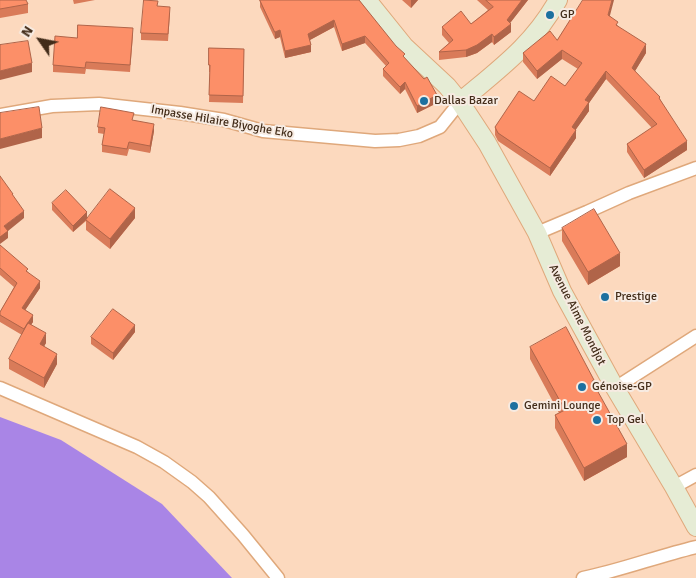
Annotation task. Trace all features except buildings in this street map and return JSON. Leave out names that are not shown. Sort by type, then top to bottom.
[{"type":"main road","name":"Avenue Aime Mondjot","points":[[367,0],[404,46],[447,86],[487,143],[537,232],[562,291],[615,388],[696,527]]},
{"type":"main road","points":[[460,102],[531,39],[546,21],[558,0]]},
{"type":"street","name":"Impasse Hilaire Biyoghe Eko","points":[[0,116],[52,106],[100,104],[224,120],[263,131],[375,141],[399,140],[419,136],[440,127],[460,102]]},
{"type":"street","points":[[537,232],[629,193],[696,168]]},
{"type":"street","points":[[615,388],[696,336]]},
{"type":"street","points":[[0,388],[137,447],[164,462],[209,497],[278,578]]},
{"type":"street","points":[[674,487],[696,474]]},
{"type":"street","points":[[583,578],[618,570],[696,547]]},
{"type":"shaded area","points":[[0,417],[61,440],[162,504],[232,578],[0,578]]},
{"type":"place","name":"GP","points":[[550,15]]},
{"type":"place","name":"Dallas Bazar","points":[[424,101]]},
{"type":"place","name":"Prestige","points":[[605,297]]},
{"type":"place","name":"Génoise-GP","points":[[582,387]]},
{"type":"place","name":"Gemini Lounge","points":[[514,406]]},
{"type":"place","name":"Top Gel","points":[[597,420]]}]
